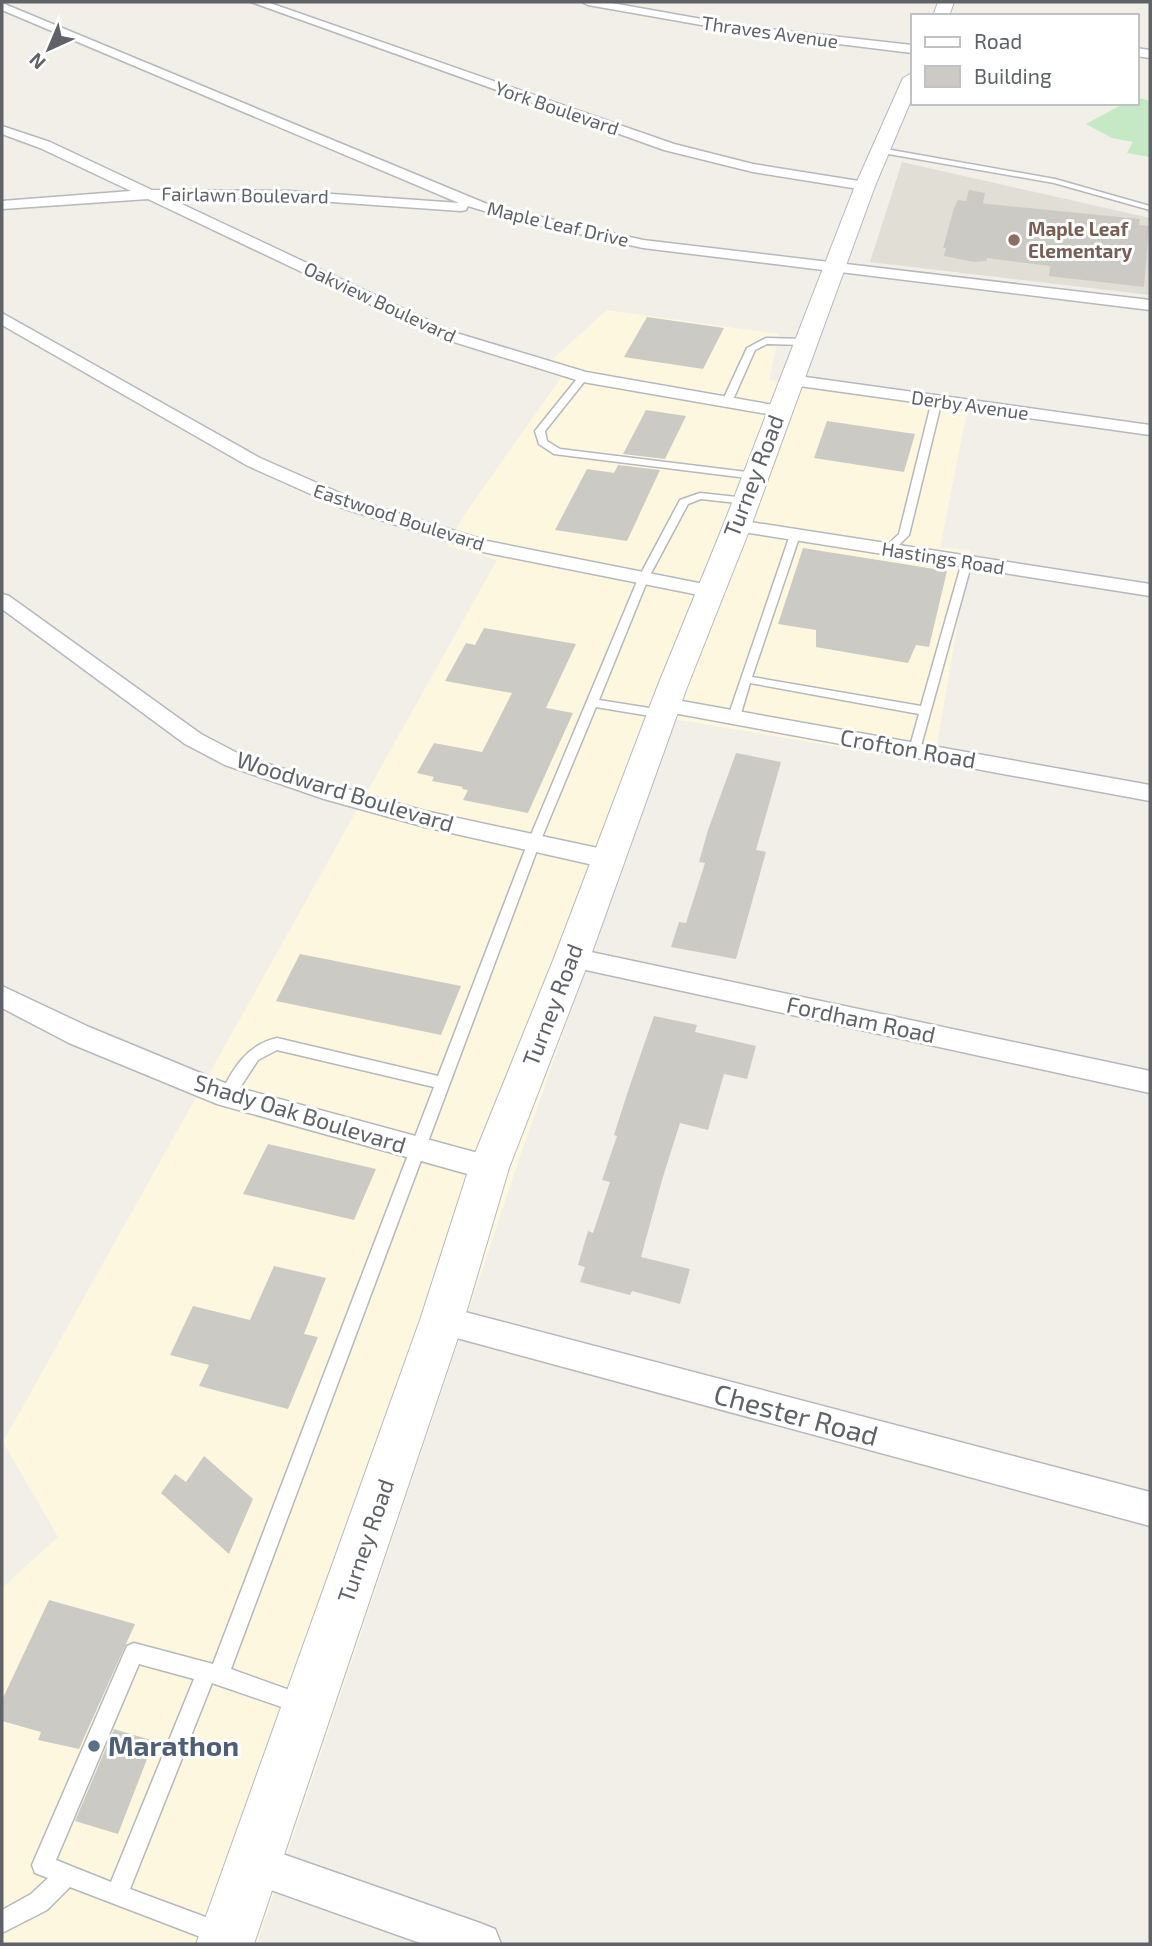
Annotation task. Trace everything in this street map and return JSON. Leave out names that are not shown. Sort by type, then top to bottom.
[{"type":"main road","name":"Turney Road","points":[[227,1940],[442,1320],[489,1168],[572,958],[663,709],[746,501],[865,186],[911,80]]},
{"type":"street","name":"York Boulevard","points":[[257,2],[681,150],[753,169],[865,186]]},
{"type":"street","name":"Thraves Avenue","points":[[588,2],[741,29],[911,49]]},
{"type":"street","name":"Maple Leaf Drive","points":[[2,6],[487,209],[643,244],[1150,305]]},
{"type":"street","name":"Oakview Boulevard","points":[[2,130],[45,145],[447,335],[583,377],[727,402],[785,395]]},
{"type":"street","name":"Fairlawn Boulevard","points":[[2,205],[145,193],[329,196],[487,209]]},
{"type":"street","name":"Eastwood Boulevard","points":[[2,318],[254,462],[310,488],[382,516],[483,546],[709,591]]},
{"type":"street","name":"Derby Avenue","points":[[785,395],[937,401],[1150,430]]},
{"type":"street","name":"Hastings Road","points":[[746,501],[796,535],[1150,590]]},
{"type":"street","name":"Woodward Boulevard","points":[[2,600],[193,739],[233,760],[332,793],[425,819],[607,859]]},
{"type":"street","name":"Crofton Road","points":[[663,709],[733,717],[1150,793]]},
{"type":"street","name":"Fordham Road","points":[[572,958],[1150,1082]]},
{"type":"street","name":"Shady Oak Boulevard","points":[[2,996],[79,1035],[227,1096],[489,1168]]},
{"type":"street","name":"Chester Road","points":[[442,1320],[1150,1509]]},
{"type":"street","points":[[254,1864],[480,1944]]},
{"type":"lane","points":[[880,150],[1055,181],[1150,208]]},
{"type":"lane","points":[[727,402],[751,348],[766,341],[806,342]]},
{"type":"lane","points":[[583,377],[540,431],[542,442],[558,452],[746,501]]},
{"type":"lane","points":[[888,550],[904,535],[937,401]]},
{"type":"lane","points":[[117,1895],[213,1674],[534,842],[643,579],[684,502],[700,496],[746,501]]},
{"type":"lane","points":[[733,717],[796,535]]},
{"type":"lane","points":[[915,750],[967,562]]},
{"type":"lane","points":[[745,679],[926,711]]},
{"type":"lane","points":[[592,703],[663,709]]},
{"type":"lane","points":[[227,1096],[253,1054],[264,1046],[277,1044],[441,1083]]},
{"type":"lane","points":[[227,1940],[43,1866],[134,1653],[213,1674],[309,1706]]},
{"type":"lane","points":[[2,1922],[39,1902],[66,1875]]},
{"type":"shaded area","name":"Maple Leaf Elementary","points":[[902,162],[1150,218],[1150,295],[870,262]]},
{"type":"shaded area","points":[[607,310],[779,334],[769,380],[967,411],[940,548],[970,550],[934,763],[673,719],[521,1154],[257,1944],[2,1944],[2,1588],[58,1537],[3,1442],[497,560],[448,546],[464,515],[561,378],[541,370]]},
{"type":"green space","points":[[1138,98],[1150,101],[1150,157],[1127,153],[1133,142],[1112,138],[1086,124],[1121,105],[1138,105]]},
{"type":"building","points":[[969,190],[985,193],[983,203],[987,204],[1140,219],[1139,225],[1149,226],[1144,287],[1049,276],[1050,266],[987,258],[987,261],[974,262],[944,256],[946,248],[943,248],[954,208],[958,200],[966,201]]},
{"type":"building","points":[[647,317],[724,328],[703,369],[624,357]]},
{"type":"building","points":[[646,410],[686,416],[665,459],[623,454]]},
{"type":"building","points":[[827,421],[915,434],[904,472],[814,458]]},
{"type":"building","points":[[618,465],[660,470],[627,541],[555,530],[587,469],[614,473]]},
{"type":"building","points":[[803,548],[947,571],[929,647],[916,645],[908,663],[816,647],[816,630],[778,624]]},
{"type":"building","points":[[484,628],[576,644],[546,708],[573,713],[528,813],[463,800],[468,790],[462,789],[463,787],[432,781],[434,777],[417,773],[434,743],[482,752],[512,693],[445,681],[466,643],[475,645]]},
{"type":"building","points":[[736,753],[781,762],[756,850],[766,852],[736,959],[671,947],[679,922],[686,923],[705,863],[699,862],[708,830]]},
{"type":"building","points":[[300,954],[461,986],[441,1035],[276,1001]]},
{"type":"building","points":[[654,1016],[697,1025],[695,1032],[756,1046],[747,1079],[724,1074],[708,1130],[680,1123],[662,1180],[641,1257],[690,1269],[680,1304],[632,1291],[630,1295],[580,1282],[585,1267],[578,1265],[588,1231],[593,1233],[610,1182],[602,1180],[617,1136],[614,1135]]},
{"type":"building","points":[[268,1144],[376,1169],[354,1220],[243,1194]]},
{"type":"building","points":[[274,1266],[326,1278],[304,1334],[318,1337],[288,1409],[199,1386],[209,1365],[170,1355],[193,1306],[250,1320]]},
{"type":"building","points":[[204,1456],[253,1499],[229,1554],[161,1493],[175,1474],[186,1482]]},
{"type":"building","points":[[49,1600],[135,1624],[79,1749],[38,1740],[41,1732],[2,1721],[2,1700]]},
{"type":"building","points":[[114,1729],[154,1741],[118,1834],[75,1821]]},
{"type":"place","name":"Maple Leaf Elementary","points":[[1014,240]]},
{"type":"place","name":"Marathon","points":[[94,1746]]}]
